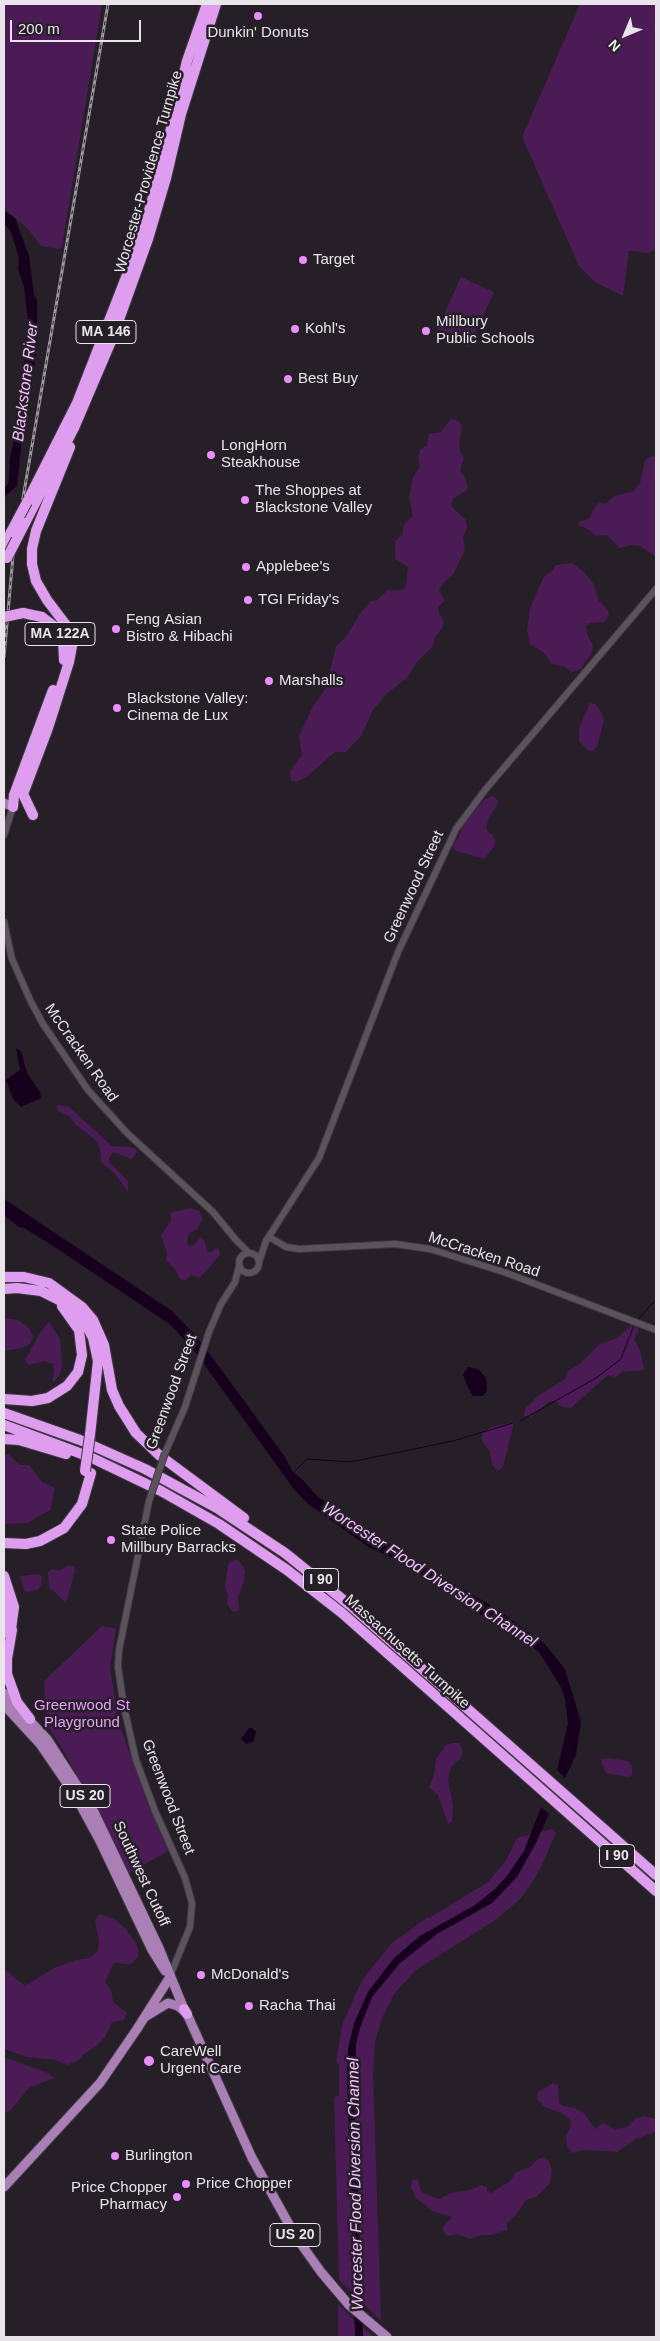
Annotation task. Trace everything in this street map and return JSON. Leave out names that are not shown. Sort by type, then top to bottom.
[{"type":"highway","name":"Worcester-Providence Turnpike","points":[[4,547],[70,419],[105,335],[139,244],[187,61],[207,4]]},
{"type":"highway","name":"Worcester-Providence Turnpike","points":[[5,561],[74,428],[112,339],[148,239],[166,178],[181,114],[216,4]]},
{"type":"highway","points":[[9,805],[23,794],[69,662],[72,646],[66,624],[47,600],[36,581],[32,564],[32,549],[36,531],[96,378]]},
{"type":"highway","points":[[4,542],[11,532]]},
{"type":"highway","name":"MA 122A","points":[[4,617],[23,613],[36,614],[50,621],[60,633],[65,653],[62,668],[9,805]]},
{"type":"highway","points":[[23,794],[33,815]]},
{"type":"highway","points":[[4,1277],[24,1277],[58,1288],[82,1307],[92,1320],[104,1345],[112,1390],[119,1406],[136,1433],[159,1455],[273,1538],[314,1575]]},
{"type":"highway","points":[[4,1288],[29,1289],[48,1294],[76,1312],[85,1322],[93,1338],[98,1360],[92,1436],[82,1504],[64,1528],[40,1541],[19,1544],[4,1543]]},
{"type":"highway","points":[[4,1399],[32,1401],[48,1398],[66,1386],[78,1372],[82,1355],[79,1330],[64,1307],[48,1294]]},
{"type":"highway","points":[[92,1436],[102,1372],[99,1335]]},
{"type":"highway","name":"Massachusetts Turnpike","points":[[4,1413],[80,1440],[153,1474],[234,1519],[314,1575],[656,1875]]},
{"type":"highway","name":"Massachusetts Turnpike","points":[[4,1424],[90,1457],[150,1485],[241,1538],[313,1590],[656,1890]]},
{"type":"highway","points":[[4,1439],[19,1440],[55,1450],[129,1480],[150,1485]]},
{"type":"highway","points":[[4,1538],[19,1540],[36,1537],[60,1524],[78,1500],[88,1472]]},
{"type":"highway","points":[[4,1576],[14,1607],[4,1648]]},
{"type":"highway","points":[[4,1595],[7,1610],[8,1674],[18,1702],[30,1719]]},
{"type":"main road","name":"Southwest Cutoff","points":[[4,1693],[30,1719],[61,1758],[94,1812],[159,1948],[185,2011],[247,2147],[296,2237],[321,2272],[349,2304],[384,2335]]},
{"type":"main road","name":"Southwest Cutoff","points":[[4,1705],[40,1744],[75,1795],[102,1845],[152,1950],[170,1977]]},
{"type":"main road","name":"Greenwood Street","points":[[4,2187],[98,2086],[170,1977]]},
{"type":"main road","points":[[145,2017],[168,2003],[178,2006],[185,2011]]},
{"type":"street","name":"Greenwood Street","points":[[259,1262],[268,1239],[319,1158],[398,952],[453,835],[481,796],[656,588]]},
{"type":"street","points":[[4,835],[9,805]]},
{"type":"street","name":"McCracken Road","points":[[4,922],[12,959],[31,1002],[43,1024],[88,1090],[127,1133],[213,1212],[236,1240],[250,1253]]},
{"type":"street","name":"Greenwood Street","points":[[250,1253],[268,1239]]},
{"type":"street","name":"McCracken Road","points":[[268,1239],[286,1247],[299,1249],[395,1244],[430,1249],[504,1272],[656,1330]]},
{"type":"street","name":"McCracken Road","points":[[236,1240],[240,1262]]},
{"type":"street","points":[[250,1253],[257,1256],[259,1262],[256,1270],[248,1273],[243,1271],[240,1262],[244,1255],[250,1253]]},
{"type":"street","name":"Greenwood Street","points":[[170,1977],[190,1927],[192,1904],[185,1878],[155,1811],[136,1760],[123,1703],[118,1667],[119,1650],[149,1501],[164,1453],[185,1407],[205,1344],[220,1306],[235,1282],[240,1262]]},
{"type":"street","name":"Greenwood Street","points":[[235,1282],[248,1273]]},
{"type":"green space","points":[[4,4],[102,4],[62,247],[58,249],[41,246],[29,230],[4,208]]},
{"type":"green space","points":[[580,4],[656,4],[656,249],[649,253],[629,251],[623,296],[595,282],[579,266],[522,137]]},
{"type":"green space","points":[[461,277],[494,292],[469,347],[436,332]]},
{"type":"green space","points":[[451,419],[459,421],[462,426],[459,443],[460,451],[464,458],[460,471],[465,477],[468,489],[453,499],[451,506],[466,520],[467,528],[463,537],[465,550],[453,575],[444,582],[439,590],[445,601],[438,607],[444,622],[443,627],[435,637],[433,646],[417,662],[407,678],[385,695],[373,710],[361,736],[346,752],[335,752],[308,776],[296,782],[291,781],[290,771],[302,755],[299,736],[312,708],[326,688],[336,646],[346,637],[361,612],[371,601],[377,600],[388,590],[403,590],[406,587],[408,567],[395,559],[395,541],[402,535],[404,524],[413,516],[409,498],[413,477],[420,467],[418,459],[420,450],[427,445],[429,434],[441,432]]},
{"type":"green space","points":[[652,456],[656,457],[656,557],[640,546],[631,545],[620,548],[607,535],[595,536],[591,531],[578,525],[580,521],[589,519],[598,502],[605,504],[614,496],[634,491],[640,483],[645,460]]},
{"type":"green space","points":[[571,563],[583,571],[593,583],[599,601],[608,610],[609,615],[604,622],[590,623],[586,626],[587,634],[593,645],[591,654],[583,664],[582,669],[572,672],[565,667],[551,663],[543,652],[530,644],[527,631],[530,608],[544,576],[552,571],[556,565]]},
{"type":"green space","points":[[590,703],[595,704],[600,710],[604,720],[597,747],[593,751],[587,750],[579,740],[579,728]]},
{"type":"green space","points":[[492,796],[498,800],[498,803],[486,827],[487,831],[493,835],[494,847],[484,859],[457,851],[453,848],[454,843],[464,824],[485,799]]},
{"type":"green space","points":[[56,1106],[69,1107],[112,1146],[136,1149],[137,1152],[132,1159],[113,1152],[109,1158],[109,1162],[128,1181],[128,1192],[116,1175],[101,1162],[100,1149],[96,1140],[76,1125],[69,1116],[58,1111]]},
{"type":"green space","points":[[190,1208],[199,1211],[203,1219],[197,1229],[189,1233],[187,1244],[190,1246],[194,1245],[201,1237],[205,1241],[207,1252],[211,1252],[216,1248],[219,1249],[220,1255],[200,1278],[191,1275],[185,1281],[179,1278],[176,1270],[166,1260],[167,1253],[161,1235],[171,1221],[170,1213]]},
{"type":"green space","points":[[4,1318],[18,1320],[29,1328],[33,1336],[31,1343],[22,1348],[4,1351]]},
{"type":"green space","points":[[49,1322],[60,1339],[61,1348],[62,1367],[60,1374],[54,1382],[52,1380],[53,1364],[44,1361],[29,1365],[25,1360],[41,1331]]},
{"type":"green space","points":[[638,1323],[638,1332],[634,1339],[640,1350],[644,1370],[622,1372],[616,1377],[608,1375],[571,1408],[562,1407],[555,1401],[550,1401],[531,1417],[524,1416],[525,1409],[538,1396],[565,1379],[568,1371],[581,1363],[599,1345],[619,1337],[632,1324]]},
{"type":"green space","points":[[514,1422],[503,1467],[498,1471],[492,1465],[490,1452],[482,1441],[482,1433],[491,1427]]},
{"type":"green space","points":[[8,1454],[20,1465],[29,1465],[42,1482],[55,1488],[50,1510],[27,1523],[4,1524],[4,1455]]},
{"type":"green space","points":[[237,1559],[245,1571],[244,1582],[238,1597],[239,1609],[236,1612],[232,1611],[227,1603],[228,1595],[225,1586],[228,1564]]},
{"type":"green space","points":[[69,1565],[74,1567],[75,1571],[66,1603],[49,1587],[48,1572],[52,1569],[59,1571]]},
{"type":"green space","points":[[39,1574],[42,1577],[38,1590],[25,1592],[20,1576]]},
{"type":"green space","name":"Greenwood St Playground","points":[[102,1626],[116,1629],[110,1668],[119,1723],[148,1805],[168,1851],[126,1875],[107,1830],[47,1725],[44,1681]]},
{"type":"green space","points":[[459,1743],[463,1750],[460,1759],[451,1767],[448,1780],[453,1805],[452,1822],[448,1824],[438,1795],[429,1787],[434,1775],[436,1759],[446,1745]]},
{"type":"green space","points":[[603,1759],[628,1761],[632,1767],[632,1775],[628,1777],[606,1773],[601,1762]]},
{"type":"green space","name":"Worcester Flood Diversion Channel","points":[[552,1829],[556,1833],[542,1865],[520,1899],[494,1921],[416,1970],[394,1994],[382,2018],[375,2042],[373,2072],[381,2321],[339,2280],[334,2097],[339,2096],[339,2064],[336,2063],[342,2025],[362,1980],[392,1943],[428,1917],[488,1882],[505,1862],[517,1838]]},
{"type":"green space","points":[[100,1914],[116,1920],[126,1929],[136,1943],[139,1952],[138,1957],[131,1964],[117,1962],[113,1964],[105,1982],[112,1992],[113,2002],[127,2013],[124,2020],[112,2022],[105,2037],[96,2046],[79,2060],[67,2065],[56,2060],[27,2057],[4,2049],[4,1969],[25,1986],[54,1968],[76,1960],[90,1958],[98,1951],[99,1941],[95,1920]]},
{"type":"green space","points":[[4,2057],[48,2073],[54,2078],[29,2088],[10,2111],[4,2113]]},
{"type":"green space","points":[[553,2083],[558,2085],[559,2103],[584,2113],[595,2129],[603,2123],[615,2129],[627,2127],[636,2118],[645,2116],[656,2119],[656,2132],[636,2139],[617,2152],[585,2150],[572,2153],[567,2146],[566,2136],[571,2126],[570,2119],[545,2107],[537,2099],[538,2092]]},
{"type":"green space","points":[[544,2157],[549,2161],[552,2170],[550,2183],[536,2197],[526,2200],[516,2215],[507,2223],[507,2230],[491,2235],[481,2235],[470,2239],[457,2234],[448,2236],[444,2232],[443,2227],[452,2217],[432,2211],[416,2198],[411,2187],[412,2180],[418,2179],[423,2193],[439,2199],[451,2193],[470,2190],[481,2185],[487,2187],[487,2191],[491,2193],[510,2181],[516,2172],[530,2167],[538,2159]]},
{"type":"green space","name":"Worcester Flood Diversion Channel","points":[[338,2304],[352,2318],[374,2337],[338,2337]]},
{"type":"water","name":"Blackstone River","points":[[4,211],[15,218],[29,256],[34,295],[37,300],[37,331],[36,356],[22,438],[17,486],[4,497],[4,488],[8,484],[9,479],[16,412],[21,391],[28,320],[24,287],[18,269],[19,258],[11,232],[4,223]]},
{"type":"water","points":[[16,1048],[21,1051],[27,1073],[40,1092],[41,1098],[21,1107],[13,1099],[6,1080],[20,1070]]},
{"type":"water","points":[[4,1199],[172,1311],[196,1336],[285,1457],[293,1472],[318,1497],[407,1556],[495,1608],[544,1643],[565,1669],[581,1722],[576,1755],[565,1778],[557,1770],[568,1724],[565,1699],[561,1687],[539,1652],[519,1636],[484,1617],[408,1566],[367,1546],[307,1503],[293,1488],[196,1353],[171,1325],[50,1244],[24,1228],[19,1227],[4,1215]]},
{"type":"water","points":[[468,1367],[478,1369],[486,1378],[487,1390],[483,1396],[473,1396],[468,1388],[463,1375]]},
{"type":"water","points":[[249,1728],[256,1732],[253,1742],[246,1744],[241,1739]]},
{"type":"water","points":[[541,1807],[549,1814],[537,1841],[517,1877],[492,1903],[437,1934],[400,1963],[372,1997],[360,2028],[356,2044],[355,2108],[363,2337],[355,2337],[347,2069],[348,2049],[354,2023],[368,1992],[394,1958],[420,1936],[475,1905],[495,1889],[507,1876],[524,1851]]},
{"type":"waterway","points":[[638,1319],[656,1300]]},
{"type":"waterway","points":[[520,1421],[596,1378],[621,1359],[634,1325]]},
{"type":"waterway","points":[[292,1474],[307,1459],[350,1462],[453,1441],[513,1423]]},
{"type":"railway","points":[[4,657],[13,556],[108,4]]},
{"type":"place","name":"Dunkin' Donuts","points":[[258,16]]},
{"type":"place","name":"Target","points":[[303,260]]},
{"type":"place","name":"Kohl's","points":[[295,329]]},
{"type":"place","name":"Millbury Public Schools","points":[[426,331]]},
{"type":"place","name":"Best Buy","points":[[288,379]]},
{"type":"place","name":"LongHorn Steakhouse","points":[[211,455]]},
{"type":"place","name":"The Shoppes at Blackstone Valley","points":[[245,500]]},
{"type":"place","name":"Applebee's","points":[[246,567]]},
{"type":"place","name":"TGI Friday's","points":[[248,600]]},
{"type":"place","name":"Feng Asian Bistro & Hibachi","points":[[116,629]]},
{"type":"place","name":"Marshalls","points":[[269,681]]},
{"type":"place","name":"Blackstone Valley: Cinema de Lux","points":[[117,708]]},
{"type":"place","name":"State Police Millbury Barracks","points":[[111,1540]]},
{"type":"place","name":"McDonald's","points":[[201,1975]]},
{"type":"place","name":"Racha Thai","points":[[249,2006]]},
{"type":"place","name":"CareWell Urgent Care","points":[[149,2061]]},
{"type":"place","name":"Burlington","points":[[115,2156]]},
{"type":"place","name":"Price Chopper","points":[[186,2184]]},
{"type":"place","name":"Price Chopper Pharmacy","points":[[177,2197]]}]
